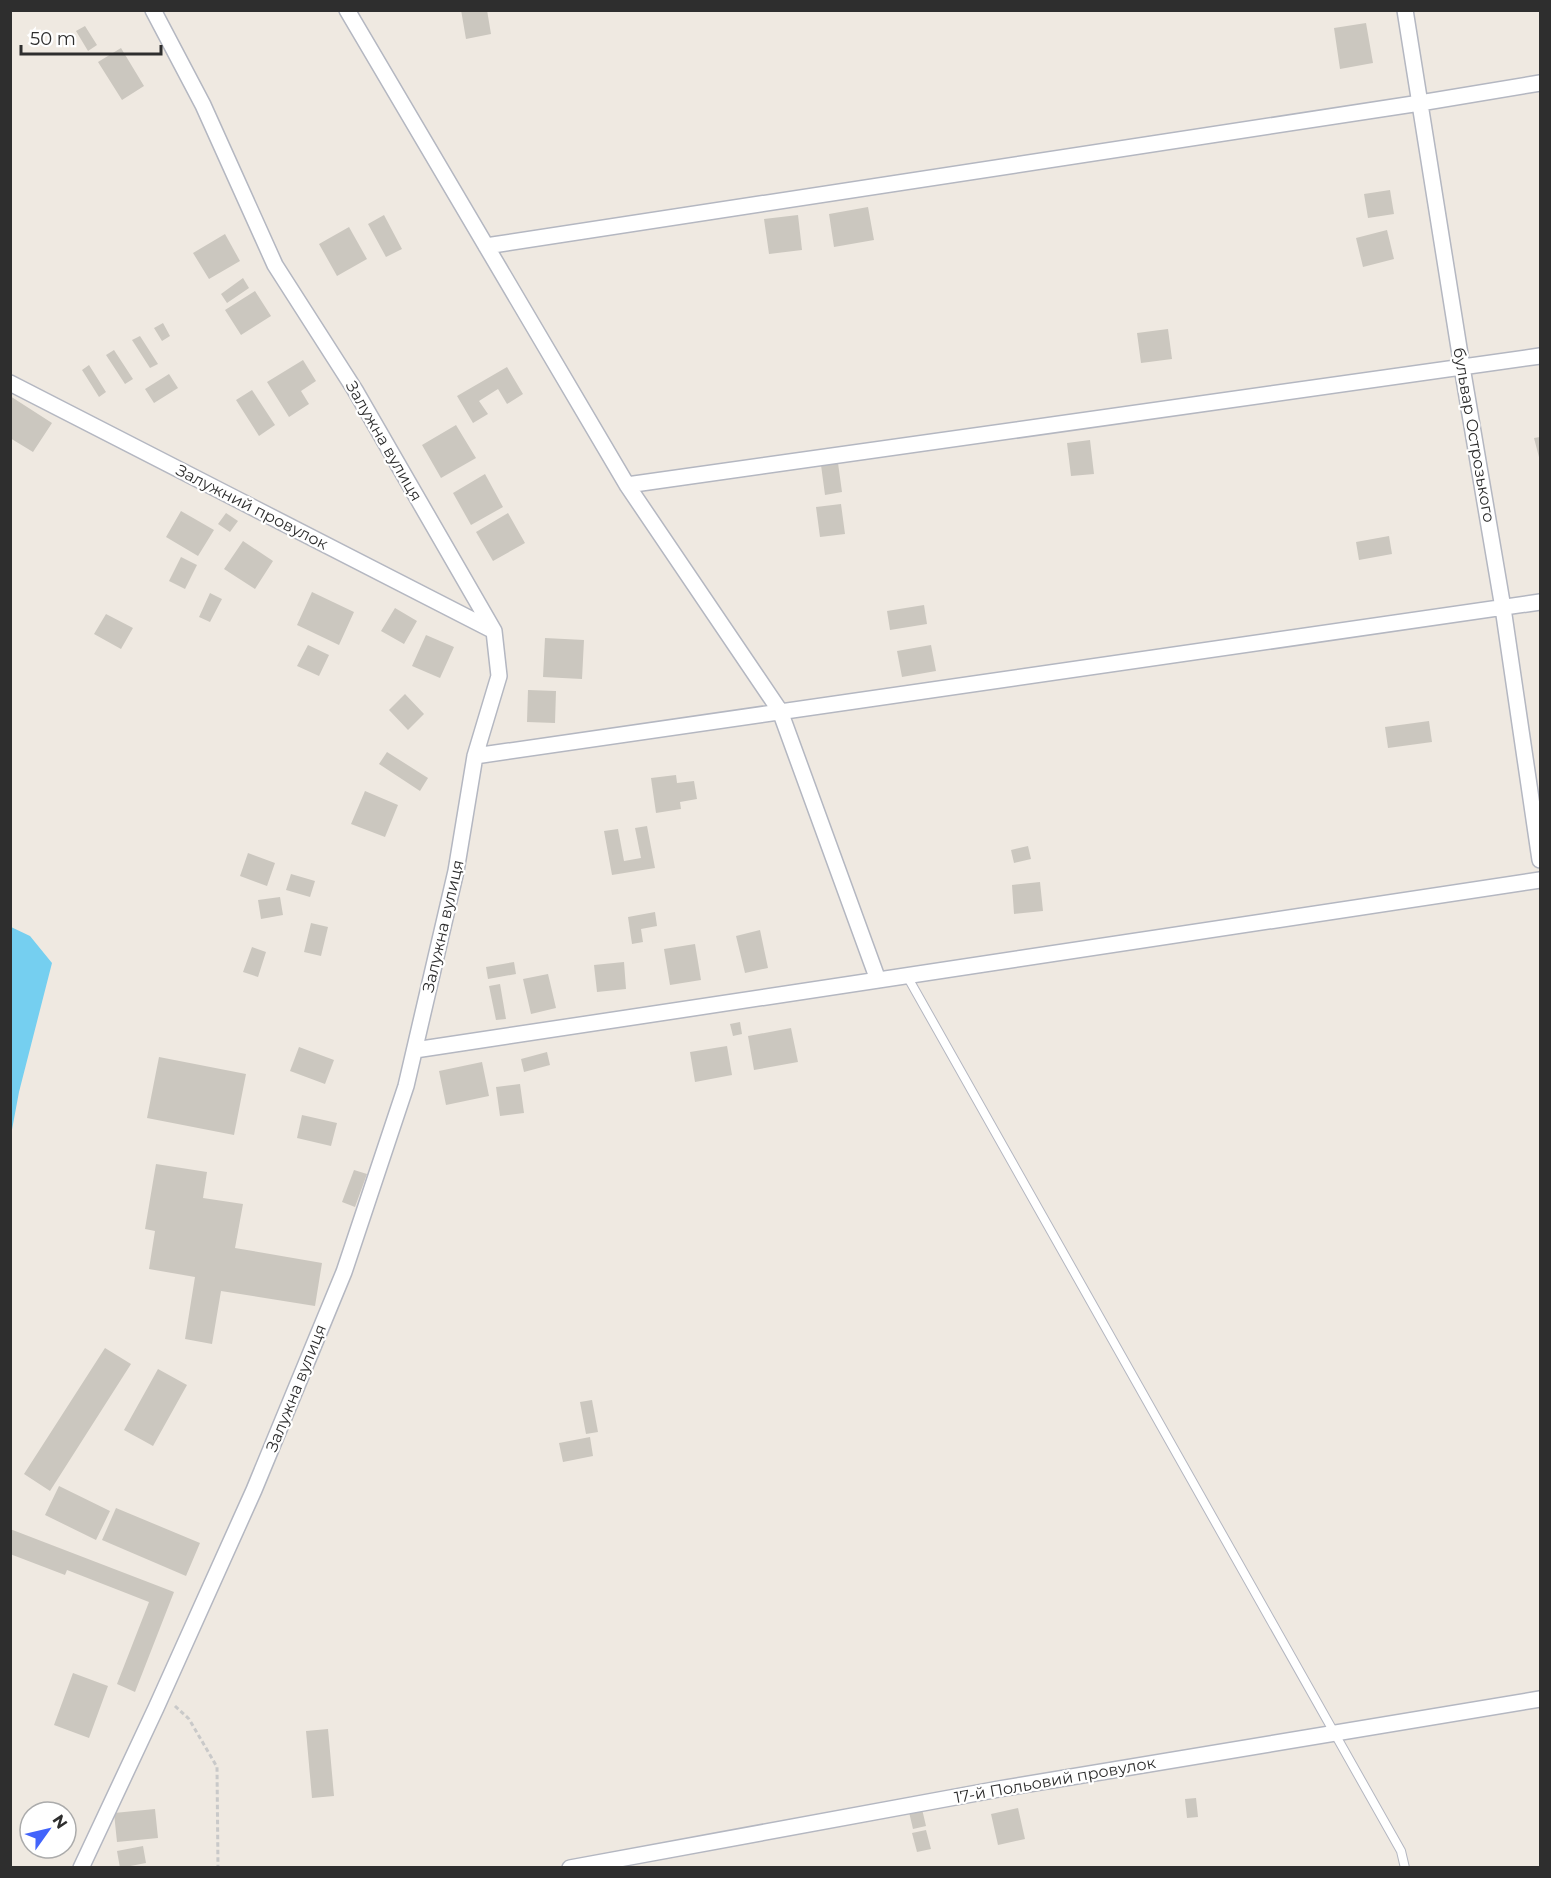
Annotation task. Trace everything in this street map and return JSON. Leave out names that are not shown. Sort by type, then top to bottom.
[{"type":"street","name":"Залужна вулиця","points":[[81,1868],[254,1490],[344,1272],[406,1086],[456,871],[475,756],[499,676],[494,631],[355,390],[275,265],[203,105],[153,10]]},
{"type":"street","points":[[347,10],[627,485],[780,711],[878,980]]},
{"type":"street","name":"бульвар Острозького","points":[[1405,10],[1503,608],[1540,860]]},
{"type":"street","points":[[486,246],[1540,83]]},
{"type":"street","points":[[627,485],[1540,356]]},
{"type":"street","name":"Залужний провулок","points":[[10,383],[494,631]]},
{"type":"street","points":[[475,756],[1540,602]]},
{"type":"street","points":[[415,1050],[1540,880]]},
{"type":"street","name":"17-й Польовий провулок","points":[[570,1868],[999,1789],[1540,1699]]},
{"type":"lane","points":[[907,976],[1401,1851],[1405,1868]]},
{"type":"path","points":[[162,1694],[189,1719],[217,1767],[218,1868]]},
{"type":"water","points":[[11,927],[30,936],[52,963],[19,1092],[11,1135]]},
{"type":"building","points":[[461,10],[487,10],[491,34],[466,39]]},
{"type":"building","points":[[1366,23],[1373,63],[1340,69],[1334,28]]},
{"type":"building","points":[[85,26],[97,45],[88,51],[76,31]]},
{"type":"building","points":[[121,48],[144,86],[122,100],[98,62]]},
{"type":"building","points":[[1390,190],[1394,214],[1368,218],[1364,194]]},
{"type":"building","points":[[868,207],[874,240],[834,247],[829,214]]},
{"type":"building","points":[[384,215],[402,249],[386,257],[368,224]]},
{"type":"building","points":[[798,215],[802,250],[769,254],[764,219]]},
{"type":"building","points":[[349,227],[367,259],[337,276],[319,244]]},
{"type":"building","points":[[1387,230],[1394,259],[1363,267],[1356,238]]},
{"type":"building","points":[[225,234],[240,261],[209,279],[193,253]]},
{"type":"building","points":[[243,278],[249,288],[227,303],[221,294]]},
{"type":"building","points":[[255,291],[271,316],[241,335],[225,310]]},
{"type":"building","points":[[163,323],[170,336],[162,341],[154,328]]},
{"type":"building","points":[[1168,329],[1172,359],[1141,363],[1137,333]]},
{"type":"building","points":[[140,336],[158,364],[150,368],[132,340]]},
{"type":"building","points":[[114,350],[133,379],[125,384],[106,355]]},
{"type":"building","points":[[303,360],[316,381],[301,391],[309,404],[289,417],[267,382]]},
{"type":"building","points":[[89,365],[106,392],[99,397],[82,370]]},
{"type":"building","points":[[507,367],[523,394],[507,404],[498,389],[479,401],[488,414],[473,423],[457,396]]},
{"type":"building","points":[[169,374],[178,388],[154,403],[145,389]]},
{"type":"building","points":[[252,390],[275,425],[259,436],[236,400]]},
{"type":"building","points":[[10,396],[52,423],[33,452],[10,438]]},
{"type":"building","points":[[456,425],[476,458],[441,478],[422,445]]},
{"type":"building","points":[[1540,437],[1540,461],[1534,438]]},
{"type":"building","points":[[1090,440],[1094,474],[1071,476],[1067,443]]},
{"type":"building","points":[[838,463],[842,492],[825,495],[821,465]]},
{"type":"building","points":[[485,474],[503,507],[471,525],[453,493]]},
{"type":"building","points":[[841,504],[845,534],[820,537],[816,507]]},
{"type":"building","points":[[181,511],[214,530],[198,556],[166,537]]},
{"type":"building","points":[[226,513],[238,521],[230,532],[218,524]]},
{"type":"building","points":[[508,513],[525,543],[493,561],[476,532]]},
{"type":"building","points":[[1389,536],[1392,554],[1359,560],[1356,542]]},
{"type":"building","points":[[243,541],[273,561],[255,589],[224,569]]},
{"type":"building","points":[[181,557],[197,565],[185,589],[169,581]]},
{"type":"building","points":[[312,592],[354,612],[339,645],[297,625]]},
{"type":"building","points":[[210,593],[222,599],[210,622],[199,617]]},
{"type":"building","points":[[924,605],[927,624],[890,630],[887,611]]},
{"type":"building","points":[[395,608],[417,621],[404,644],[381,631]]},
{"type":"building","points":[[106,614],[133,628],[121,649],[94,634]]},
{"type":"building","points":[[426,635],[454,647],[440,678],[412,666]]},
{"type":"building","points":[[545,638],[584,640],[582,679],[543,677]]},
{"type":"building","points":[[308,645],[329,655],[319,676],[297,666]]},
{"type":"building","points":[[931,645],[936,671],[902,677],[897,651]]},
{"type":"building","points":[[528,690],[556,691],[555,723],[527,722]]},
{"type":"building","points":[[405,694],[424,714],[408,730],[389,710]]},
{"type":"building","points":[[1429,721],[1432,742],[1388,748],[1385,727]]},
{"type":"building","points":[[387,752],[428,778],[420,791],[379,764]]},
{"type":"building","points":[[676,775],[677,783],[694,781],[697,799],[680,802],[681,809],[656,813],[651,778]]},
{"type":"building","points":[[365,791],[398,805],[385,837],[351,824]]},
{"type":"building","points":[[647,826],[655,868],[612,875],[604,831],[618,829],[624,861],[641,858],[635,828]]},
{"type":"building","points":[[1028,846],[1031,859],[1014,863],[1011,850]]},
{"type":"building","points":[[248,853],[275,863],[267,886],[240,876]]},
{"type":"building","points":[[291,874],[315,881],[310,897],[286,890]]},
{"type":"building","points":[[1040,882],[1043,911],[1014,914],[1012,885]]},
{"type":"building","points":[[280,897],[283,915],[261,919],[258,900]]},
{"type":"building","points":[[655,912],[657,926],[641,929],[643,942],[632,944],[628,917]]},
{"type":"building","points":[[311,923],[328,927],[321,956],[304,952]]},
{"type":"building","points":[[760,930],[768,968],[745,973],[736,936]]},
{"type":"building","points":[[695,944],[701,980],[670,985],[664,949]]},
{"type":"building","points":[[252,947],[266,952],[258,977],[243,972]]},
{"type":"building","points":[[514,962],[516,974],[488,979],[486,967]]},
{"type":"building","points":[[624,962],[626,989],[597,992],[594,965]]},
{"type":"building","points":[[548,974],[556,1008],[531,1014],[523,979]]},
{"type":"building","points":[[500,984],[506,1019],[496,1020],[489,986]]},
{"type":"building","points":[[740,1022],[742,1034],[733,1036],[730,1024]]},
{"type":"building","points":[[791,1028],[798,1062],[754,1070],[748,1036]]},
{"type":"building","points":[[727,1046],[732,1075],[695,1082],[690,1052]]},
{"type":"building","points":[[299,1047],[334,1060],[325,1084],[290,1071]]},
{"type":"building","points":[[547,1052],[550,1065],[524,1072],[521,1059]]},
{"type":"building","points":[[159,1057],[246,1074],[234,1135],[147,1118]]},
{"type":"building","points":[[482,1062],[489,1096],[446,1105],[439,1071]]},
{"type":"building","points":[[520,1084],[524,1113],[500,1116],[496,1087]]},
{"type":"building","points":[[302,1115],[337,1123],[331,1146],[297,1138]]},
{"type":"building","points":[[156,1164],[207,1172],[203,1198],[243,1204],[235,1248],[322,1263],[315,1306],[221,1291],[212,1344],[185,1339],[195,1277],[149,1269],[155,1231],[145,1229]]},
{"type":"building","points":[[354,1170],[367,1174],[355,1207],[342,1202]]},
{"type":"building","points":[[105,1348],[131,1364],[50,1491],[24,1474]]},
{"type":"building","points":[[158,1369],[187,1385],[153,1446],[124,1430]]},
{"type":"building","points":[[592,1400],[598,1432],[586,1434],[580,1402]]},
{"type":"building","points":[[590,1437],[593,1456],[563,1462],[559,1443]]},
{"type":"building","points":[[59,1486],[110,1511],[96,1540],[45,1515]]},
{"type":"building","points":[[116,1508],[200,1543],[186,1576],[102,1540]]},
{"type":"building","points":[[10,1529],[174,1592],[135,1692],[117,1684],[149,1602],[67,1570],[65,1575],[10,1554]]},
{"type":"building","points":[[73,1673],[108,1686],[89,1738],[54,1725]]},
{"type":"building","points":[[328,1729],[334,1796],[312,1798],[306,1731]]},
{"type":"building","points":[[1196,1798],[1198,1817],[1187,1818],[1185,1799]]},
{"type":"building","points":[[1018,1808],[1025,1839],[998,1845],[991,1814]]},
{"type":"building","points":[[155,1809],[158,1838],[117,1842],[114,1813]]},
{"type":"building","points":[[922,1809],[926,1826],[913,1829],[909,1812]]},
{"type":"building","points":[[926,1830],[931,1849],[917,1852],[912,1833]]},
{"type":"building","points":[[143,1846],[146,1863],[120,1868],[117,1851]]}]
